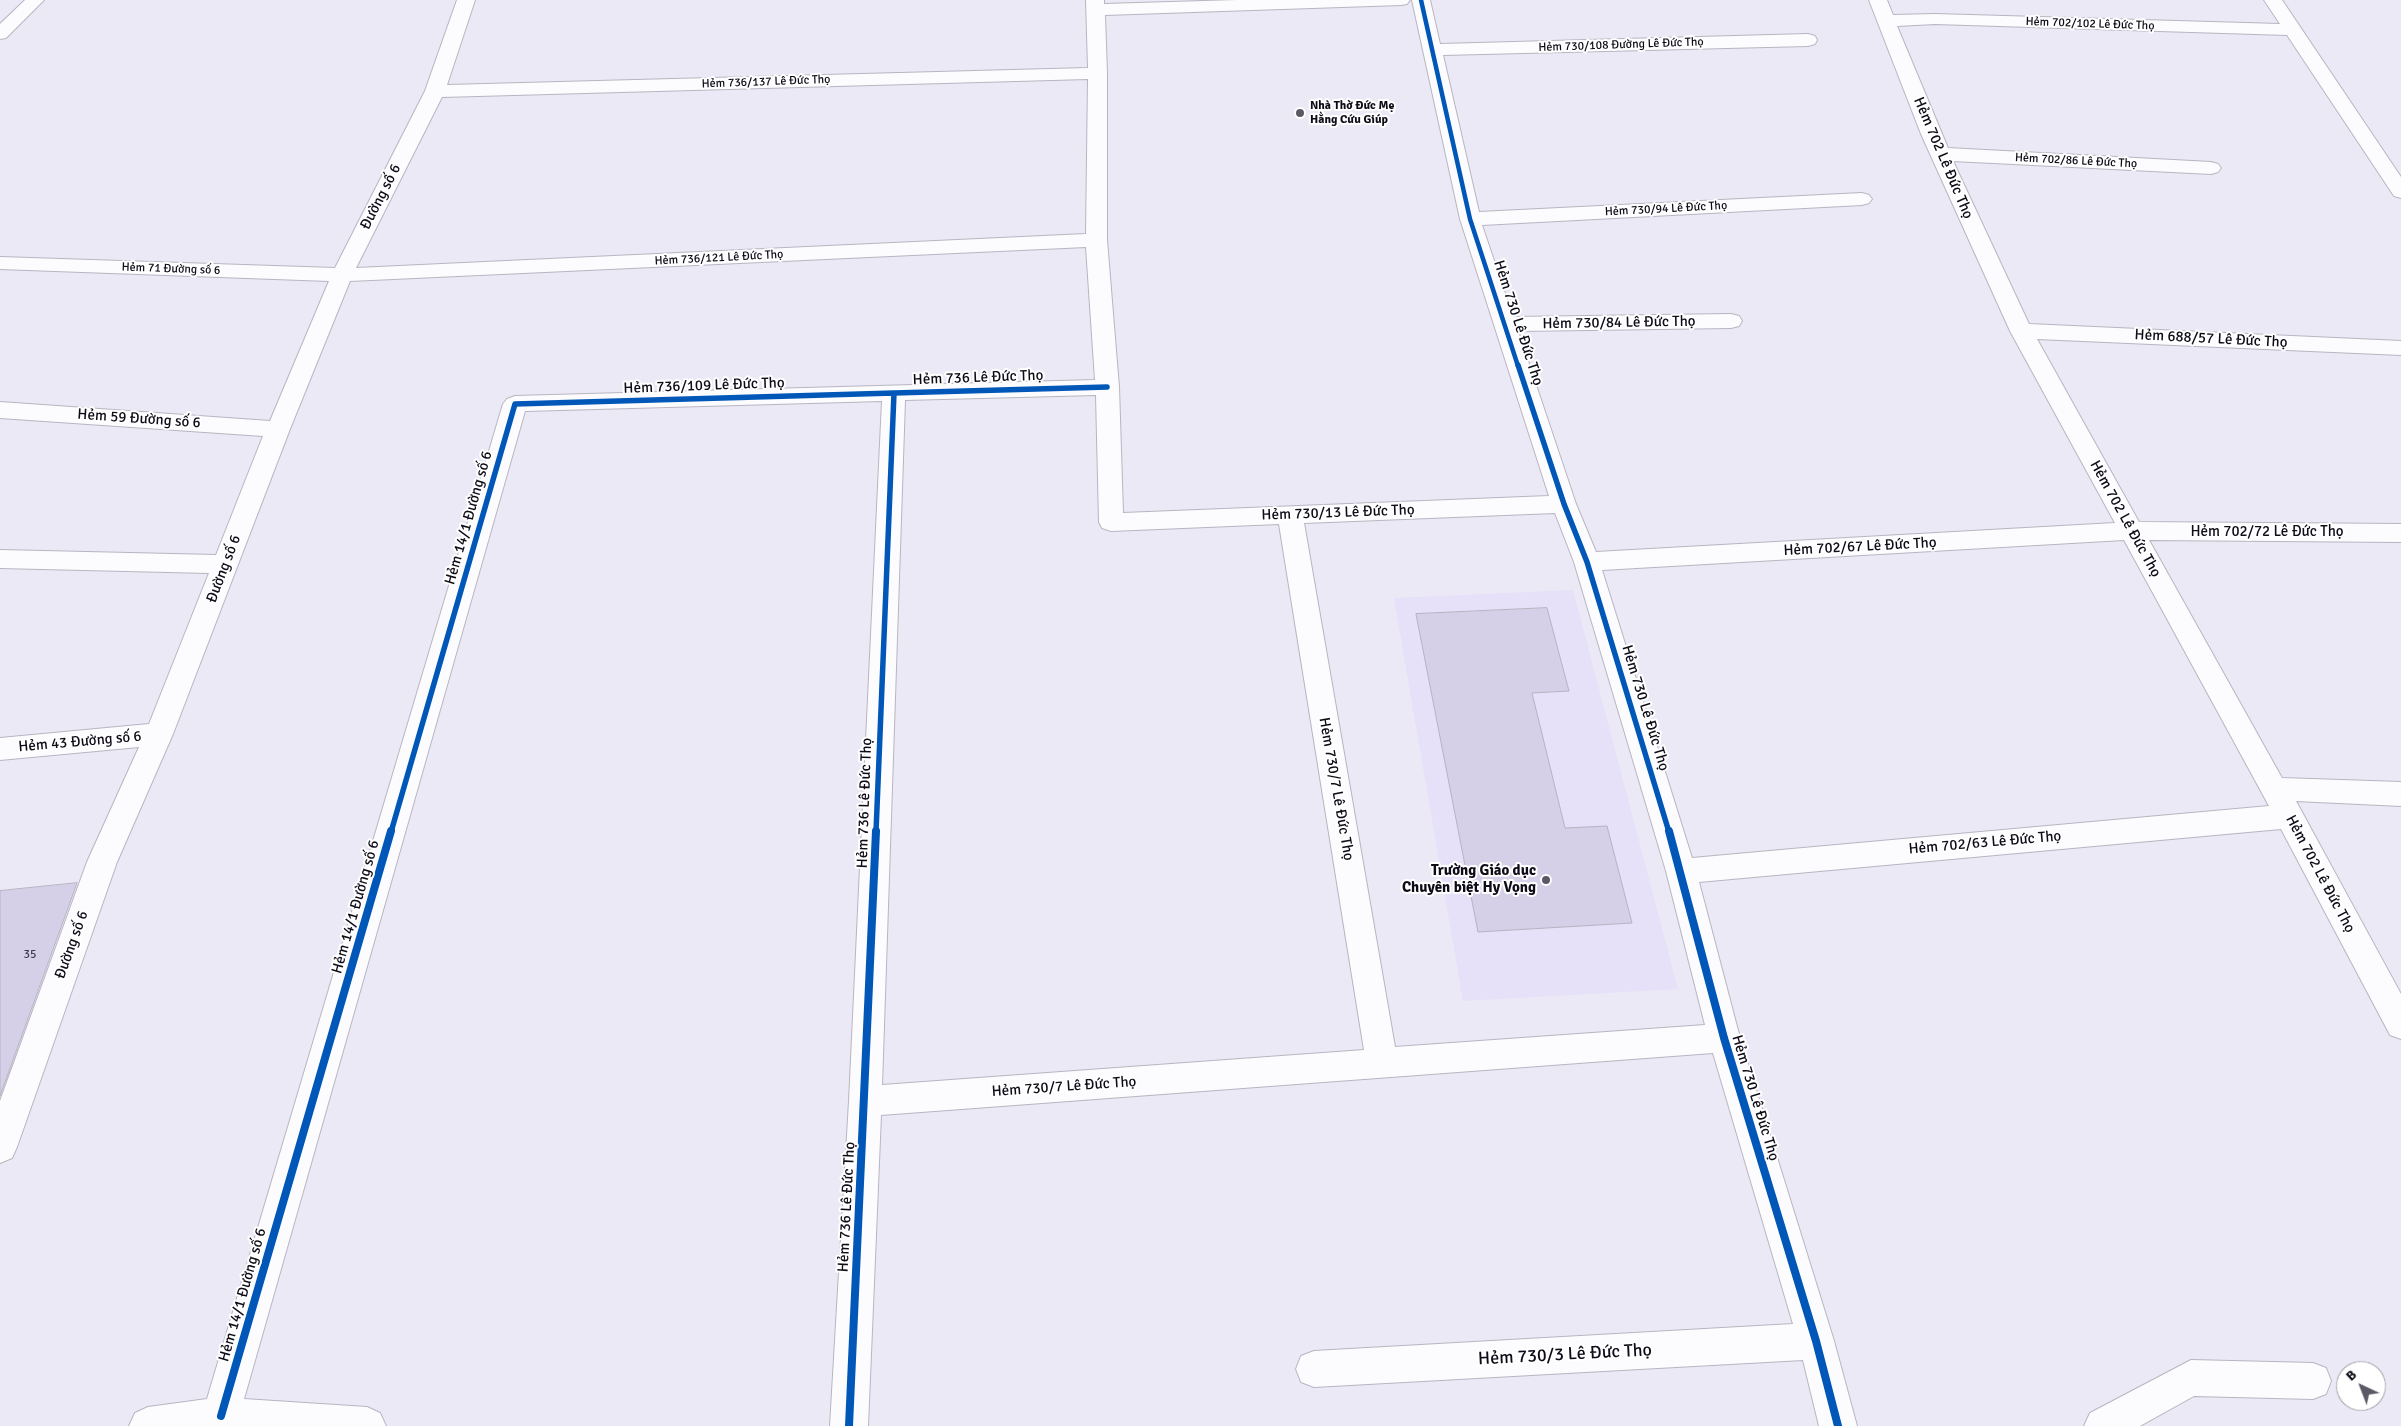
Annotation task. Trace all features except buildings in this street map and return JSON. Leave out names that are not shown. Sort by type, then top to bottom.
[{"type":"street","points":[[0,34],[35,0]]},
{"type":"street","name":"Đường số 6","points":[[0,1147],[102,862],[160,734],[278,429],[342,275],[435,91],[466,0]]},
{"type":"street","points":[[1107,387],[1096,240],[1098,73],[1095,5],[1401,0]]},
{"type":"street","name":"Hẻm 730 Lê Đức Thọ","points":[[1421,0],[1434,50],[1470,220],[1564,504],[1587,562],[1681,871],[1724,1038],[1816,1341],[1838,1426]]},
{"type":"street","name":"Hẻm 702 Lê Đức Thọ","points":[[1878,0],[1940,154],[2021,331],[2275,789],[2401,1025]]},
{"type":"street","points":[[2273,0],[2401,192]]},
{"type":"street","name":"Hẻm 702/102 Lê Đức Thọ","points":[[1886,22],[1935,19],[2293,30]]},
{"type":"street","name":"Hẻm 730/108 Đường Lê Đức Thọ","points":[[1434,50],[1808,40]]},
{"type":"street","name":"Hẻm 736/137 Lê Đức Thọ","points":[[435,91],[1098,73]]},
{"type":"street","name":"Hẻm 702/86 Lê Đức Thọ","points":[[1940,154],[2212,168]]},
{"type":"street","name":"Hẻm 730/94 Lê Đức Thọ","points":[[1470,220],[1862,199]]},
{"type":"street","name":"Hẻm 736/121 Lê Đức Thọ","points":[[342,275],[1096,240]]},
{"type":"street","name":"Hẻm 71 Đường số 6","points":[[0,263],[342,275]]},
{"type":"street","name":"Hẻm 730/84 Lê Đức Thọ","points":[[1506,324],[1731,321]]},
{"type":"street","name":"Hẻm 688/57 Lê Đức Thọ","points":[[2021,331],[2401,348]]},
{"type":"street","name":"Hẻm 736 Lê Đức Thọ","points":[[849,1426],[865,1101],[894,393],[1107,387]]},
{"type":"street","name":"Hẻm 730/13 Lê Đức Thọ","points":[[1107,387],[1111,522],[1564,504]]},
{"type":"street","name":"Hẻm 736/109 Lê Đức Thọ","points":[[515,404],[894,393]]},
{"type":"street","name":"Hẻm 14/1 Đường số 6","points":[[221,1416],[515,404]]},
{"type":"street","name":"Hẻm 59 Đường số 6","points":[[0,410],[278,429]]},
{"type":"street","name":"Hẻm 730/7 Lê Đức Thọ","points":[[1290,515],[1382,1064]]},
{"type":"street","name":"Hẻm 702/72 Lê Đức Thọ","points":[[2132,531],[2401,533]]},
{"type":"street","name":"Hẻm 702/67 Lê Đức Thọ","points":[[1587,562],[2132,531]]},
{"type":"street","points":[[0,559],[226,564]]},
{"type":"street","name":"Hẻm 43 Đường số 6","points":[[0,749],[160,734]]},
{"type":"street","points":[[2275,789],[2401,794]]},
{"type":"street","name":"Hẻm 702/63 Lê Đức Thọ","points":[[1681,871],[2289,816]]},
{"type":"street","name":"Hẻm 730/7 Lê Đức Thọ","points":[[865,1101],[1724,1038]]},
{"type":"street","name":"Hẻm 730/3 Lê Đức Thọ","points":[[1314,1369],[1816,1341]]},
{"type":"street","points":[[2103,1426],[2192,1378],[2313,1381]]},
{"type":"street","points":[[148,1426],[221,1416],[368,1426]]},
{"type":"shaded area","name":"Trường Giáo dục Chuyên biệt Hy Vọng","points":[[1573,590],[1678,989],[1463,1001],[1394,598]]},
{"type":"cycle path","points":[[1421,0],[1470,219],[1564,504],[1587,562],[1681,871],[1724,1038],[1816,1341],[1838,1426]]},
{"type":"cycle path","points":[[849,1426],[865,1101],[894,393],[1107,387]]},
{"type":"cycle path","points":[[221,1416],[515,404],[894,393]]},
{"type":"place","name":"Nhà Thờ Đức Mẹ Hằng Cứu Giúp","points":[[1300,113]]},
{"type":"place","name":"Trường Giáo dục Chuyên biệt Hy Vọng","points":[[1546,880]]}]
